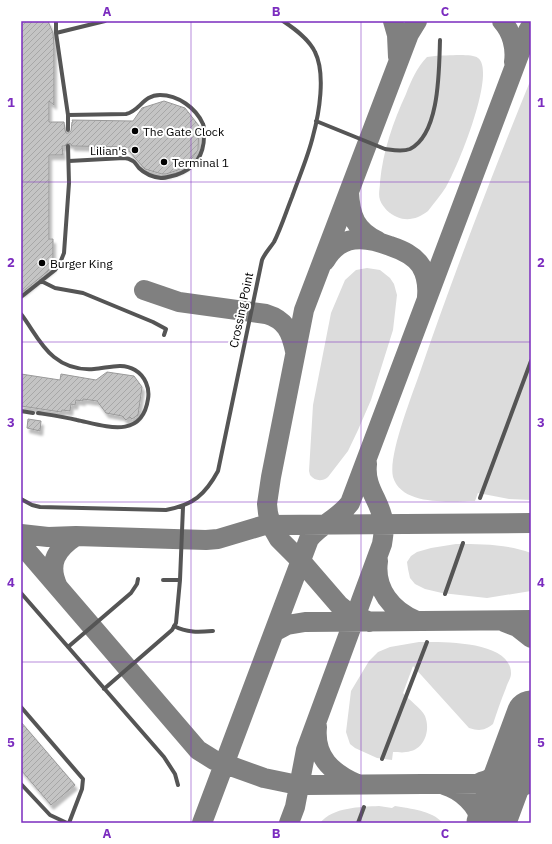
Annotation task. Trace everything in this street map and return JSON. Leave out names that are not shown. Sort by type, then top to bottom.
[{"type":"lane","points":[[56,21],[56,33],[68,115],[68,130]]},
{"type":"lane","points":[[56,33],[105,21]]},
{"type":"lane","name":"Crossing Point","points":[[182,507],[191,502],[211,484],[218,471],[262,260],[273,242],[281,224],[311,145],[316,121],[320,82],[318,61],[310,44],[283,21]]},
{"type":"lane","points":[[316,121],[385,149],[397,151],[408,149],[418,143],[424,136],[435,108],[440,40]]},
{"type":"lane","points":[[68,115],[126,114],[133,112],[143,101],[159,95],[176,98],[188,104],[203,124],[204,130],[204,148],[191,167],[185,172],[165,178],[159,178],[144,172],[132,160],[124,158],[69,161]]},
{"type":"lane","points":[[21,297],[55,270],[64,253],[69,183],[68,146]]},
{"type":"lane","points":[[41,281],[55,288],[83,293],[154,322],[166,329],[164,335]]},
{"type":"lane","points":[[21,314],[48,351],[61,361],[71,366],[88,369],[109,366],[130,368],[141,375],[146,383],[148,391],[148,403],[143,414],[135,423],[125,428],[112,427],[38,413]]},
{"type":"lane","points":[[480,498],[531,361]]},
{"type":"lane","points":[[21,411],[33,413]]},
{"type":"lane","points":[[21,499],[32,505],[40,507],[166,510],[182,507],[180,580],[176,623],[104,689]]},
{"type":"lane","points":[[445,594],[463,543]]},
{"type":"lane","points":[[68,647],[127,597],[134,589],[138,579]]},
{"type":"lane","points":[[163,580],[180,580]]},
{"type":"lane","points":[[21,593],[164,757],[175,774],[178,786]]},
{"type":"lane","points":[[174,626],[181,630],[193,633],[213,631]]},
{"type":"lane","points":[[382,759],[427,642]]},
{"type":"lane","points":[[21,707],[82,779],[82,789],[68,823],[50,816],[21,784]]},
{"type":"lane","points":[[358,823],[364,807]]},
{"type":"shaded area","points":[[475,56],[478,58],[483,67],[483,82],[466,142],[444,190],[428,211],[417,217],[405,219],[394,216],[383,206],[380,200],[379,193],[381,170],[393,126],[412,79],[420,65],[427,57]]},
{"type":"shaded area","points":[[531,79],[531,500],[509,499],[478,493],[475,501],[441,501],[417,498],[398,487],[393,477],[392,468],[394,455],[401,427],[459,264]]},
{"type":"shaded area","points":[[367,268],[380,270],[390,278],[394,284],[397,295],[393,330],[371,400],[348,451],[328,477],[323,480],[316,480],[310,475],[309,471],[313,405],[331,313],[345,280],[356,270]]},
{"type":"shaded area","points":[[456,544],[485,544],[503,546],[531,553],[531,591],[487,598],[442,593],[425,589],[415,584],[410,578],[407,562],[411,556],[417,552],[431,548]]},
{"type":"shaded area","points":[[419,642],[443,642],[474,645],[488,649],[500,655],[508,663],[511,676],[493,724],[481,730],[469,728],[413,666],[403,693],[421,710],[425,716],[427,728],[422,744],[412,751],[393,752],[392,760],[377,758],[355,748],[350,744],[346,732],[351,691],[369,661],[378,652],[390,647]]},
{"type":"shaded area","points":[[379,806],[392,808],[395,806],[420,811],[433,815],[443,823],[320,823],[325,818],[339,811]]},
{"type":"building","name":"Terminal 1","points":[[21,21],[48,21],[53,33],[54,105],[49,101],[49,122],[64,122],[66,133],[71,131],[72,120],[133,121],[142,108],[164,101],[185,108],[199,126],[198,150],[186,166],[166,174],[145,169],[126,147],[72,146],[68,143],[65,146],[62,146],[63,155],[49,155],[49,239],[53,239],[53,267],[21,293]]},
{"type":"building","points":[[107,372],[134,376],[142,387],[138,415],[132,419],[130,417],[126,420],[122,416],[106,413],[97,401],[83,399],[83,401],[76,400],[75,405],[71,404],[70,411],[62,410],[61,412],[21,406],[21,374],[60,380],[61,374],[96,380]]},
{"type":"building","points":[[28,419],[41,421],[40,431],[27,428]]},
{"type":"building","points":[[21,722],[75,785],[51,805],[21,770]]},
{"type":"taxiway","points":[[393,21],[397,35],[398,57]]},
{"type":"taxiway","points":[[370,622],[349,613],[339,605],[301,561],[279,539],[271,525],[267,504],[304,310],[409,34],[417,21]]},
{"type":"taxiway","points":[[502,21],[511,35],[514,51],[514,62]]},
{"type":"taxiway","points":[[202,823],[309,539],[319,529],[345,509],[350,503],[531,26]]},
{"type":"taxiway","points":[[349,192],[351,208],[356,222],[364,232],[378,241]]},
{"type":"taxiway","points":[[325,261],[331,252],[346,242],[362,239],[381,243],[403,251],[418,262],[426,277],[427,297]]},
{"type":"taxiway","points":[[144,290],[179,302],[266,314],[283,323],[292,338],[295,351]]},
{"type":"taxiway","points":[[289,823],[295,807],[306,750],[382,544],[384,527],[383,517],[368,481],[367,464]]},
{"type":"taxiway","points":[[21,534],[48,537],[76,536],[206,540],[218,539],[265,525],[531,523]]},
{"type":"taxiway","points":[[58,587],[53,571],[55,558],[63,546],[76,536]]},
{"type":"taxiway","points":[[21,544],[198,750],[214,760],[264,778],[306,785],[531,783]]},
{"type":"taxiway","points":[[378,561],[379,581],[387,598],[400,611],[417,621]]},
{"type":"taxiway","points":[[274,632],[287,625],[305,622],[531,620]]},
{"type":"taxiway","points":[[504,622],[517,627],[531,638]]},
{"type":"taxiway","points":[[317,727],[318,747],[326,763],[340,775],[357,784]]},
{"type":"taxiway","points":[[526,728],[526,739],[531,755]]},
{"type":"taxiway","points":[[481,782],[500,772],[515,756]]},
{"type":"taxiway","points":[[498,803],[519,787],[528,784]]},
{"type":"taxiway","points":[[444,785],[457,791],[468,799],[476,810],[481,823]]},
{"type":"runway","points":[[491,823],[531,715]]},
{"type":"place","name":"The Gate Clock","points":[[135,131]]},
{"type":"place","name":"Lilian's","points":[[135,150]]},
{"type":"place","name":"Terminal 1","points":[[164,162]]},
{"type":"place","name":"Burger King","points":[[42,263]]}]
